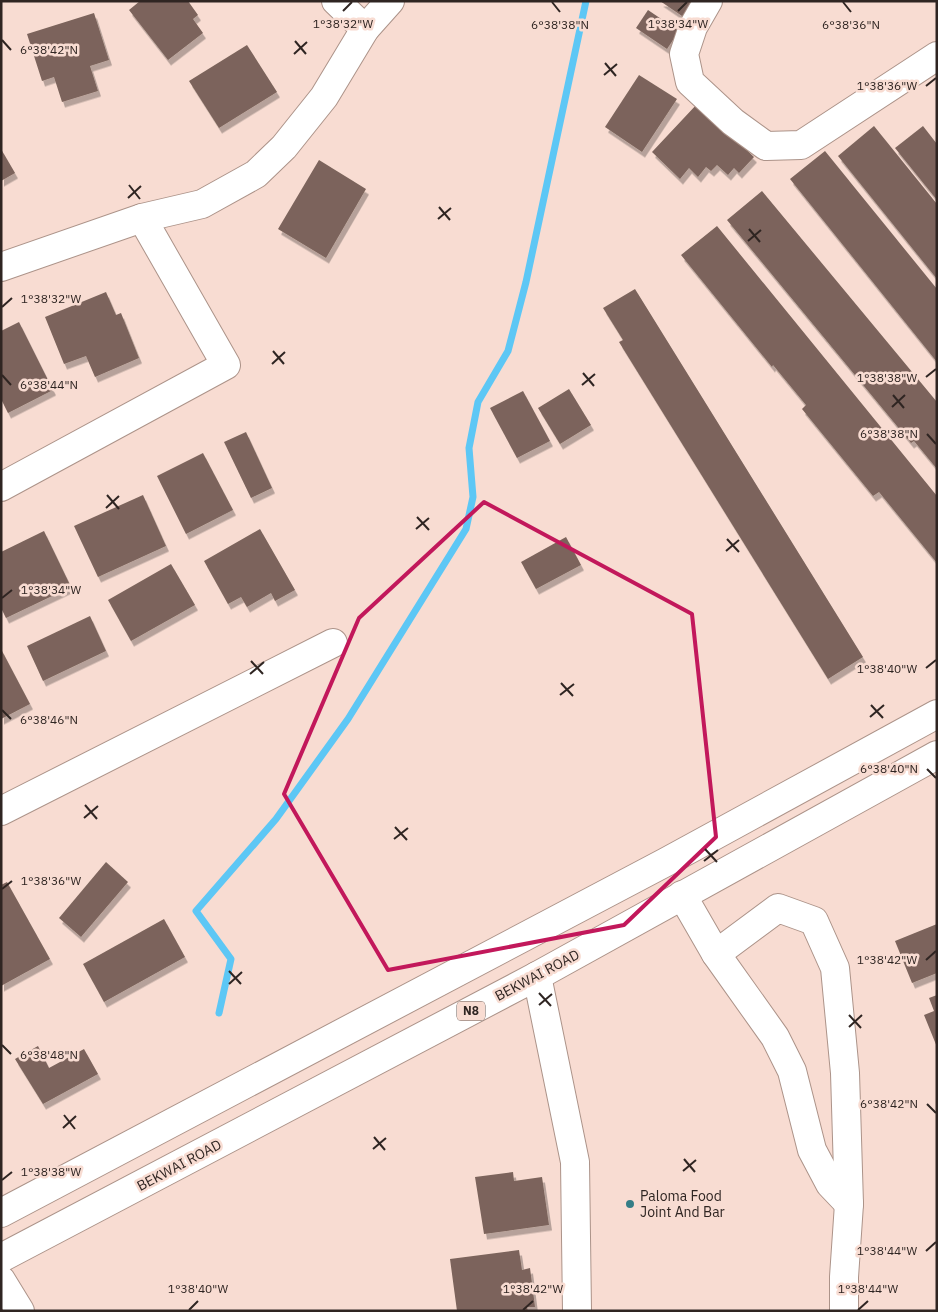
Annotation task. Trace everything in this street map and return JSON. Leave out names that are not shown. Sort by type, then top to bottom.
[{"type":"main road","points":[[336,1],[365,29]]},
{"type":"main road","points":[[1,268],[142,218],[202,204],[256,174],[284,147],[324,97],[365,29],[390,1]]},
{"type":"main road","points":[[708,1],[693,27],[684,54],[690,82],[733,122],[766,146],[801,145],[937,56]]},
{"type":"main road","points":[[1,487],[226,365],[142,218]]},
{"type":"main road","points":[[1,810],[333,643]]},
{"type":"main road","points":[[1,1213],[666,862],[937,714]]},
{"type":"main road","name":"BEKWAI ROAD","points":[[1,1258],[537,976],[937,755]]},
{"type":"main road","points":[[682,895],[716,954],[775,1036],[792,1071],[812,1150],[830,1184],[850,1204]]},
{"type":"main road","points":[[716,954],[778,908],[814,921],[835,968],[846,1073],[850,1204],[844,1277],[844,1311]]},
{"type":"main road","points":[[537,976],[575,1162],[577,1311]]},
{"type":"main road","points":[[1,1280],[20,1311]]},
{"type":"highlighted area","points":[[484,502],[692,614],[716,837],[624,925],[388,970],[284,794],[359,618]]},
{"type":"building","points":[[140,1],[188,1],[198,15],[193,19],[203,33],[168,60],[129,10]]},
{"type":"building","points":[[660,1],[695,1],[685,18]]},
{"type":"building","points":[[648,10],[679,31],[667,49],[636,28]]},
{"type":"building","points":[[94,13],[109,60],[90,66],[98,91],[62,102],[54,77],[42,81],[27,34]]},
{"type":"building","points":[[247,45],[277,92],[219,128],[189,81]]},
{"type":"building","points":[[639,75],[677,99],[642,152],[605,127]]},
{"type":"building","points":[[698,103],[754,157],[739,173],[734,168],[728,175],[717,165],[711,171],[706,167],[698,177],[689,168],[680,179],[652,152]]},
{"type":"building","points":[[874,126],[937,204],[937,279],[838,156]]},
{"type":"building","points":[[923,126],[937,144],[937,200],[895,148]]},
{"type":"building","points":[[1,149],[15,173],[1,181]]},
{"type":"building","points":[[825,151],[937,289],[937,362],[790,179]]},
{"type":"building","points":[[319,160],[366,189],[326,258],[278,229]]},
{"type":"building","points":[[762,191],[937,402],[937,469],[914,441],[911,443],[727,220]]},
{"type":"building","points":[[717,226],[937,496],[937,563],[879,492],[873,496],[802,409],[806,405],[773,365],[772,367],[681,255]]},
{"type":"building","points":[[635,289],[863,657],[828,679],[619,342],[623,340],[603,308]]},
{"type":"building","points":[[106,292],[116,315],[121,313],[139,358],[95,377],[86,356],[64,364],[45,317]]},
{"type":"building","points":[[19,322],[53,390],[8,413],[1,399],[1,331]]},
{"type":"building","points":[[569,389],[591,425],[560,444],[538,408]]},
{"type":"building","points":[[523,391],[550,441],[517,458],[490,408]]},
{"type":"building","points":[[246,432],[272,488],[251,498],[224,442]]},
{"type":"building","points":[[203,453],[233,510],[186,534],[157,476]]},
{"type":"building","points":[[143,495],[166,546],[98,577],[74,526]]},
{"type":"building","points":[[260,529],[295,590],[275,601],[271,593],[247,607],[241,597],[228,604],[204,561]]},
{"type":"building","points":[[44,531],[71,587],[6,618],[1,608],[1,552]]},
{"type":"building","points":[[566,537],[581,565],[536,589],[521,562]]},
{"type":"building","points":[[171,564],[195,605],[131,641],[108,600]]},
{"type":"building","points":[[90,616],[106,651],[43,681],[27,646]]},
{"type":"building","points":[[1,649],[30,704],[1,719]]},
{"type":"building","points":[[106,862],[128,882],[81,937],[59,918]]},
{"type":"building","points":[[7,882],[50,959],[1,986],[1,885]]},
{"type":"building","points":[[164,919],[185,957],[104,1002],[83,964]]},
{"type":"building","points":[[937,924],[937,973],[912,983],[895,941]]},
{"type":"building","points":[[937,995],[937,1047],[924,1015],[934,1011],[929,998]]},
{"type":"building","points":[[38,1046],[49,1068],[84,1049],[98,1074],[43,1104],[15,1059]]},
{"type":"building","points":[[513,1172],[514,1181],[542,1177],[549,1225],[484,1234],[475,1177]]},
{"type":"building","points":[[519,1250],[522,1270],[530,1268],[535,1307],[527,1307],[528,1311],[457,1311],[450,1259]]},
{"type":"waterway","points":[[219,1013],[231,959],[196,911],[276,819],[348,719],[466,529],[473,497],[469,448],[478,402],[508,351],[526,282],[586,1]]},
{"type":"place","name":"Paloma Food Joint And Bar","points":[[630,1204]]}]
